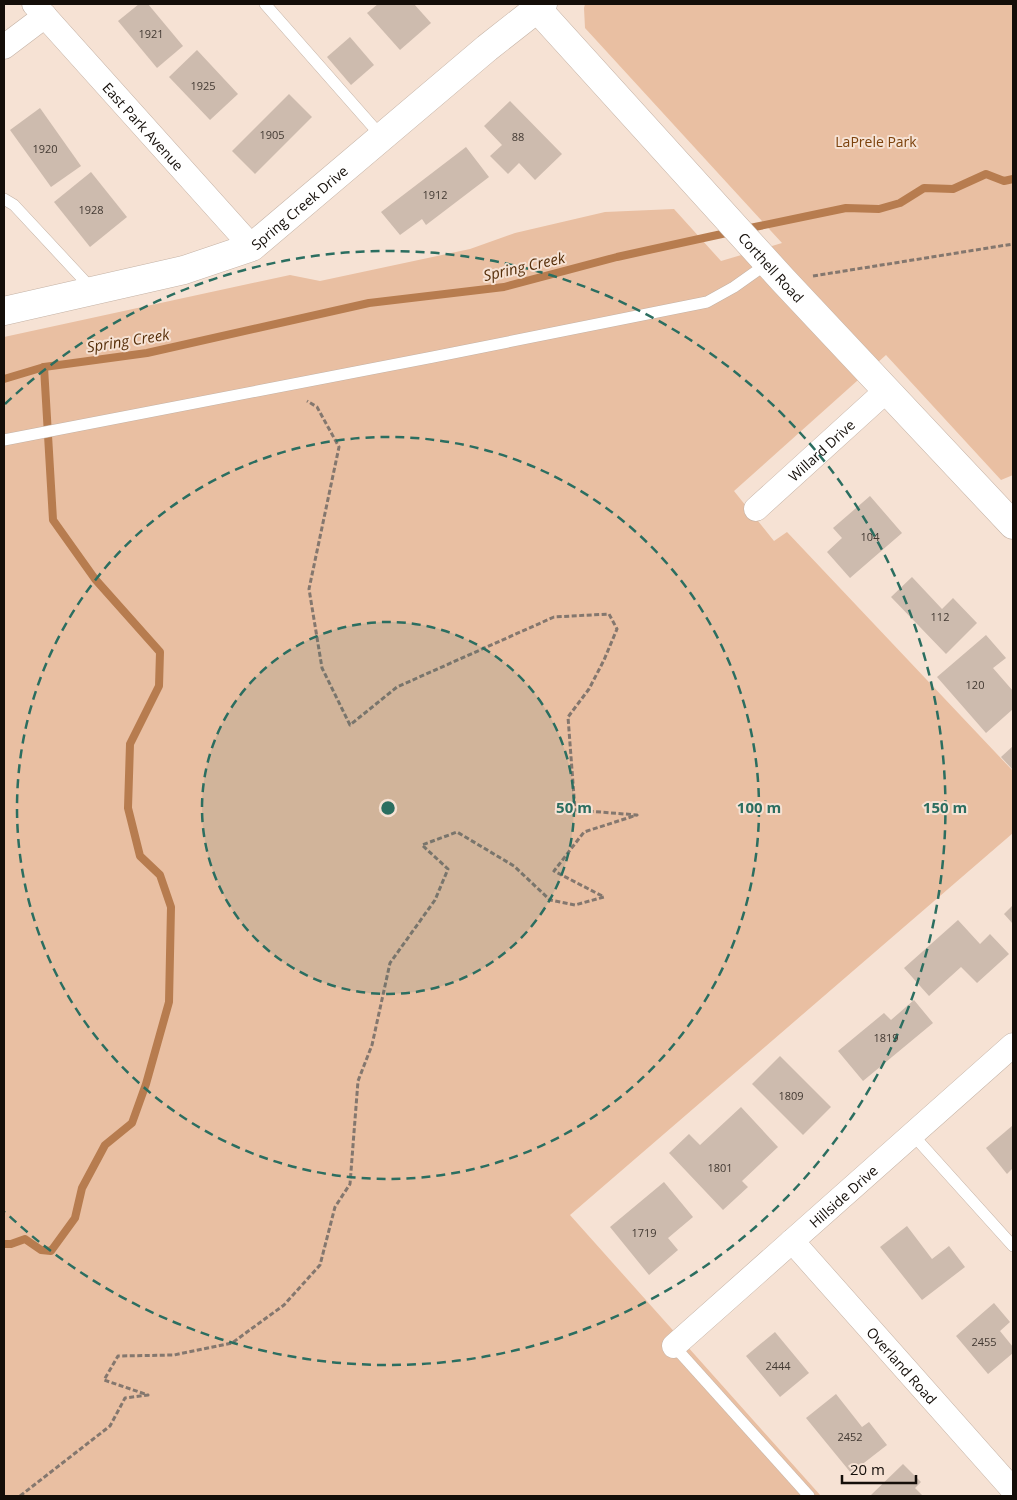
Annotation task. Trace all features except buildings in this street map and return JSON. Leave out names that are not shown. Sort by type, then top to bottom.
[{"type":"street","name":"Spring Creek Drive","points":[[4,311],[184,270],[252,247],[538,5]]},
{"type":"street","name":"Corthell Road","points":[[538,5],[775,272],[1010,517]]},
{"type":"street","points":[[4,47],[40,10]]},
{"type":"street","name":"East Park Avenue","points":[[40,10],[252,247]]},
{"type":"street","name":"Willard Drive","points":[[756,509],[887,390]]},
{"type":"street","name":"Hillside Drive","points":[[674,1346],[1013,1045]]},
{"type":"street","name":"Overland Road","points":[[792,1241],[1013,1490]]},
{"type":"lane","points":[[265,4],[382,137]]},
{"type":"lane","points":[[4,199],[14,205],[94,291]]},
{"type":"lane","points":[[4,440],[707,302],[734,287],[775,272]]},
{"type":"lane","points":[[913,1135],[1013,1246]]},
{"type":"lane","points":[[674,1346],[809,1496]]},
{"type":"path","points":[[775,272],[1013,244]]},
{"type":"path","points":[[20,1496],[110,1426],[125,1398],[148,1395],[104,1380],[118,1356],[174,1355],[232,1343],[284,1305],[320,1265],[335,1207],[350,1184],[358,1081],[372,1045],[390,963],[435,900],[448,869],[422,845],[457,832],[514,866],[550,900],[576,904],[604,897],[554,871],[584,832],[637,815],[576,810],[568,716],[589,688],[604,660],[617,629],[609,614],[554,617],[397,687],[350,725],[322,668],[309,589],[339,446],[318,407],[284,386]]},
{"type":"green space","name":"LaPrele Park","points":[[585,4],[1013,4],[1013,475],[1001,480],[886,355],[734,491],[774,541],[787,532],[1013,771],[1013,833],[570,1215],[821,1496],[4,1496],[4,337],[290,275],[320,281],[470,249],[515,233],[605,212],[674,209],[721,261],[782,243],[585,28]]},
{"type":"waterway","name":"Spring Creek","points":[[745,229],[846,208],[879,209],[900,203],[924,188],[953,189],[986,174],[1004,181],[1013,179]]},
{"type":"waterway","name":"Spring Creek","points":[[4,379],[44,367],[147,353],[369,303],[504,287],[617,257],[731,232]]},
{"type":"waterway","points":[[4,1244],[11,1244],[25,1239],[41,1250],[51,1251],[75,1218],[82,1188],[105,1145],[132,1123],[146,1084],[169,1002],[171,907],[160,875],[140,856],[128,808],[130,744],[159,686],[160,652],[95,579],[53,520],[44,367]]}]
